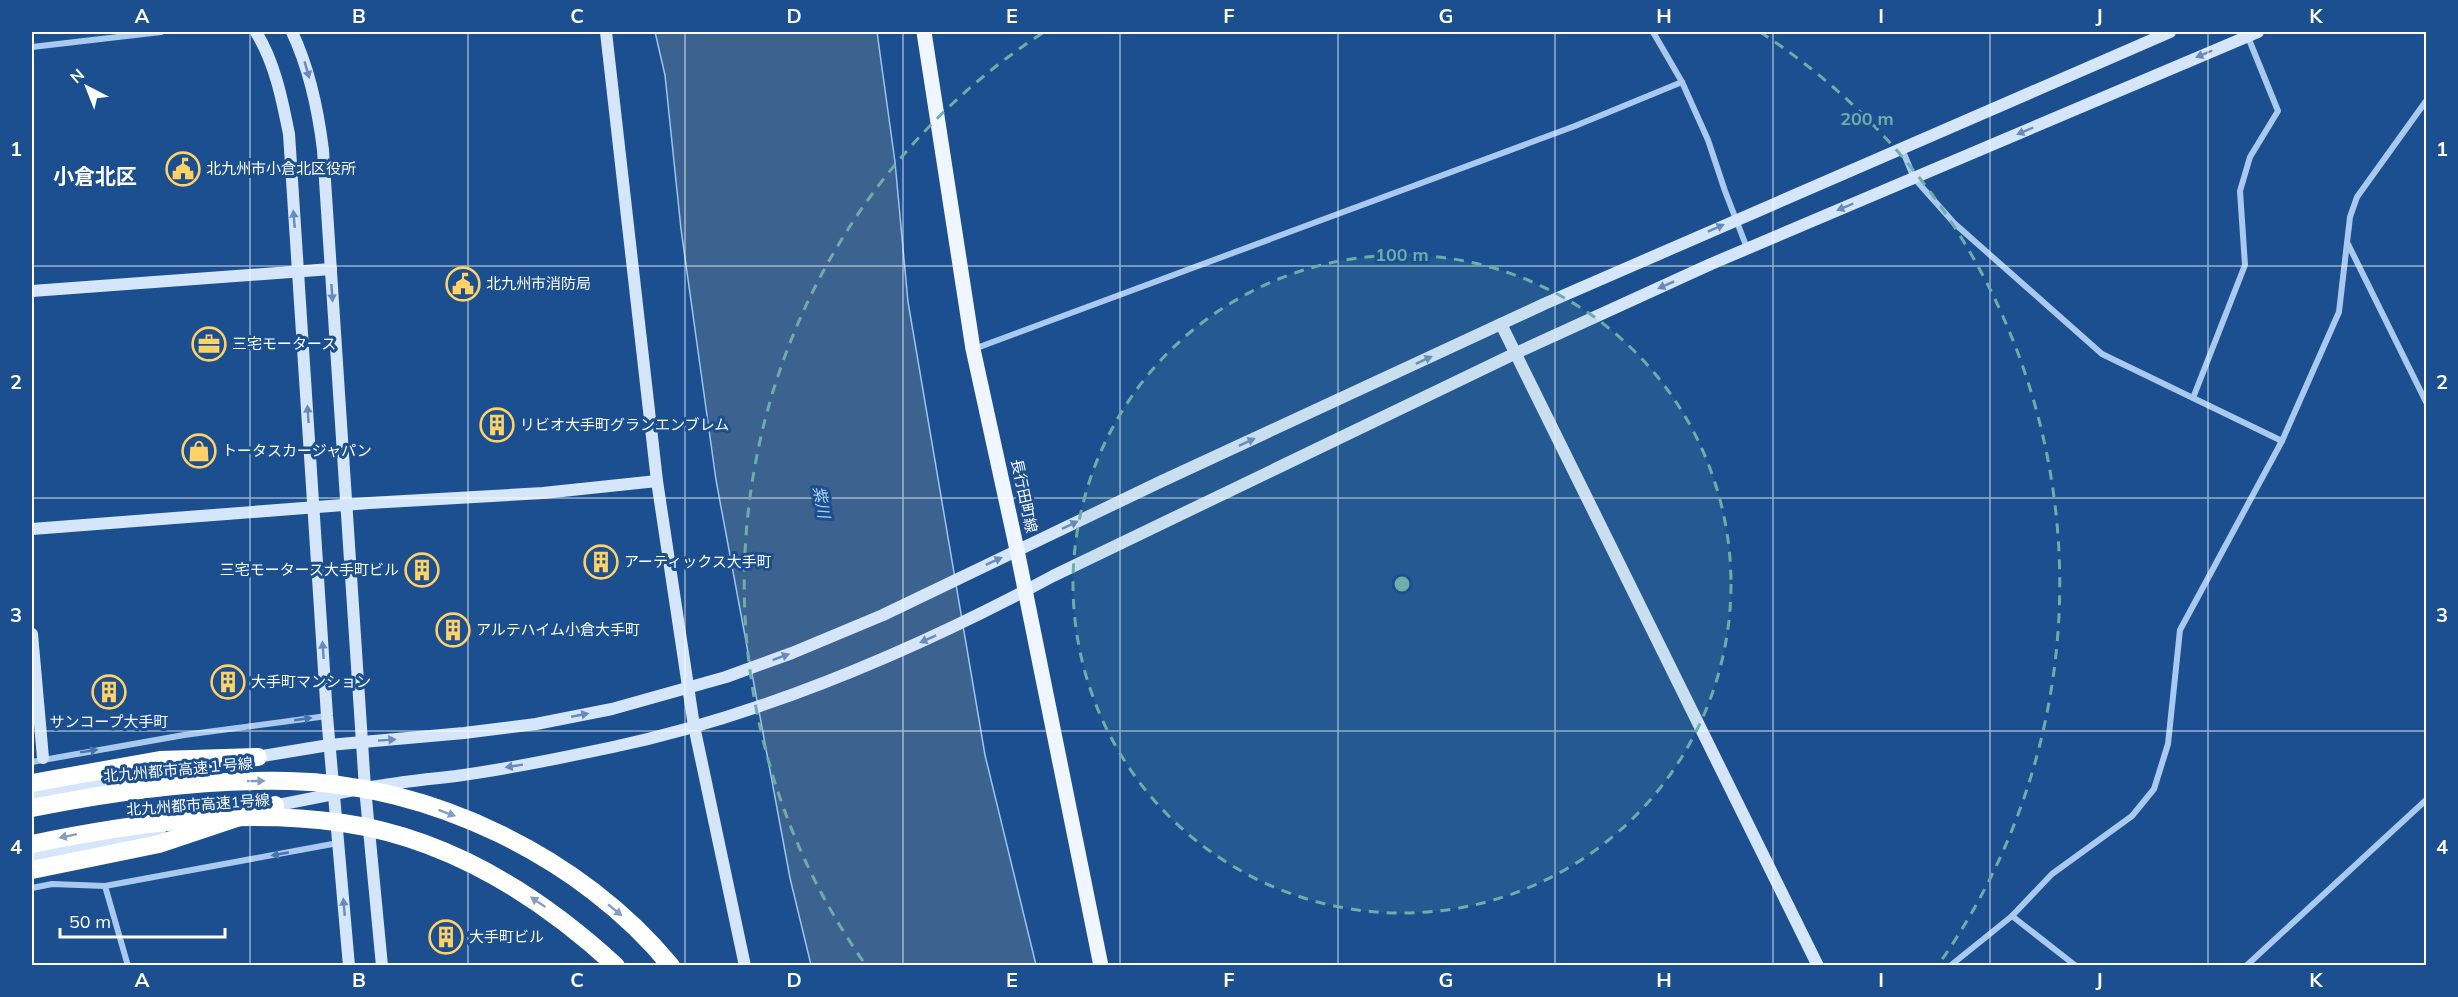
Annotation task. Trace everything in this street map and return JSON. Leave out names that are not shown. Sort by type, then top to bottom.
[{"type":"highway","points":[[32,783],[160,760],[258,757]]},
{"type":"highway","name":"北九州都市高速１号線","points":[[32,807],[158,787],[224,782],[291,781],[355,788],[418,802],[478,824],[538,854],[590,890],[630,922],[672,966]]},
{"type":"highway","points":[[32,870],[159,844],[275,805]]},
{"type":"highway","name":"北九州都市高速1号線","points":[[32,844],[147,824],[215,818],[281,818],[343,823],[416,842],[487,872],[552,911],[616,966]]},
{"type":"main road","name":"長行田町線","points":[[924,32],[973,349],[1017,550],[1101,966]]},
{"type":"street","points":[[32,47],[161,32]]},
{"type":"street","points":[[256,32],[271,61],[283,101],[289,134],[329,745],[349,966]]},
{"type":"street","points":[[292,32],[303,56],[318,110],[364,741],[365,788],[382,966]]},
{"type":"street","points":[[606,32],[657,481],[694,726],[746,966]]},
{"type":"street","points":[[1653,32],[1682,82],[1708,140],[1747,248]]},
{"type":"street","points":[[32,797],[329,745],[536,724],[612,709],[726,677],[792,654],[883,615],[1501,324],[1736,219],[2170,32]]},
{"type":"street","points":[[32,858],[275,805],[365,788],[537,763],[616,747],[731,715],[889,656],[982,615],[1025,591],[1209,499],[1514,354],[1747,248],[2253,34],[2278,111],[2250,157],[2240,191],[2245,264],[2193,398]]},
{"type":"street","points":[[973,349],[1575,126],[1682,82]]},
{"type":"street","points":[[1950,966],[2012,915],[2052,874],[2132,816],[2154,789],[2168,744],[2181,630],[2282,441],[2339,312],[2350,217],[2357,196],[2427,101]]},
{"type":"street","points":[[1902,149],[1914,178],[1954,223],[2102,354],[2282,441]]},
{"type":"street","points":[[2347,242],[2427,402]]},
{"type":"street","points":[[32,291],[331,268]]},
{"type":"street","points":[[1501,324],[1818,966]]},
{"type":"street","points":[[32,529],[346,505],[543,494],[657,481]]},
{"type":"street","points":[[32,634],[38,760],[184,735],[327,716]]},
{"type":"street","points":[[2246,966],[2427,800]]},
{"type":"street","points":[[32,888],[52,884],[105,886],[338,843]]},
{"type":"street","points":[[105,886],[128,966]]},
{"type":"street","points":[[2012,915],[2076,966]]},
{"type":"water","name":"紫川","points":[[655,32],[877,32],[895,162],[908,302],[985,755],[1036,965],[811,965],[790,878],[716,480],[681,229],[665,75]]},
{"type":"place","name":"北九州市小倉北区役所","points":[[183,169]]},
{"type":"place","name":"北九州市消防局","points":[[463,284]]},
{"type":"place","name":"三宅モータース","points":[[209,344]]},
{"type":"place","name":"リビオ大手町グランエンブレム","points":[[497,425]]},
{"type":"place","name":"トータスカージャパン","points":[[199,451]]},
{"type":"place","name":"アーティックス大手町","points":[[601,562]]},
{"type":"place","name":"三宅モータース大手町ビル","points":[[422,570]]},
{"type":"place","name":"アルテハイム小倉大手町","points":[[453,630]]},
{"type":"place","name":"大手町マンション","points":[[228,682]]},
{"type":"place","name":"サンコープ大手町","points":[[109,692]]},
{"type":"place","name":"大手町ビル","points":[[446,937]]},
{"type":"district","name":"小倉北区","points":[[95,177]]}]
